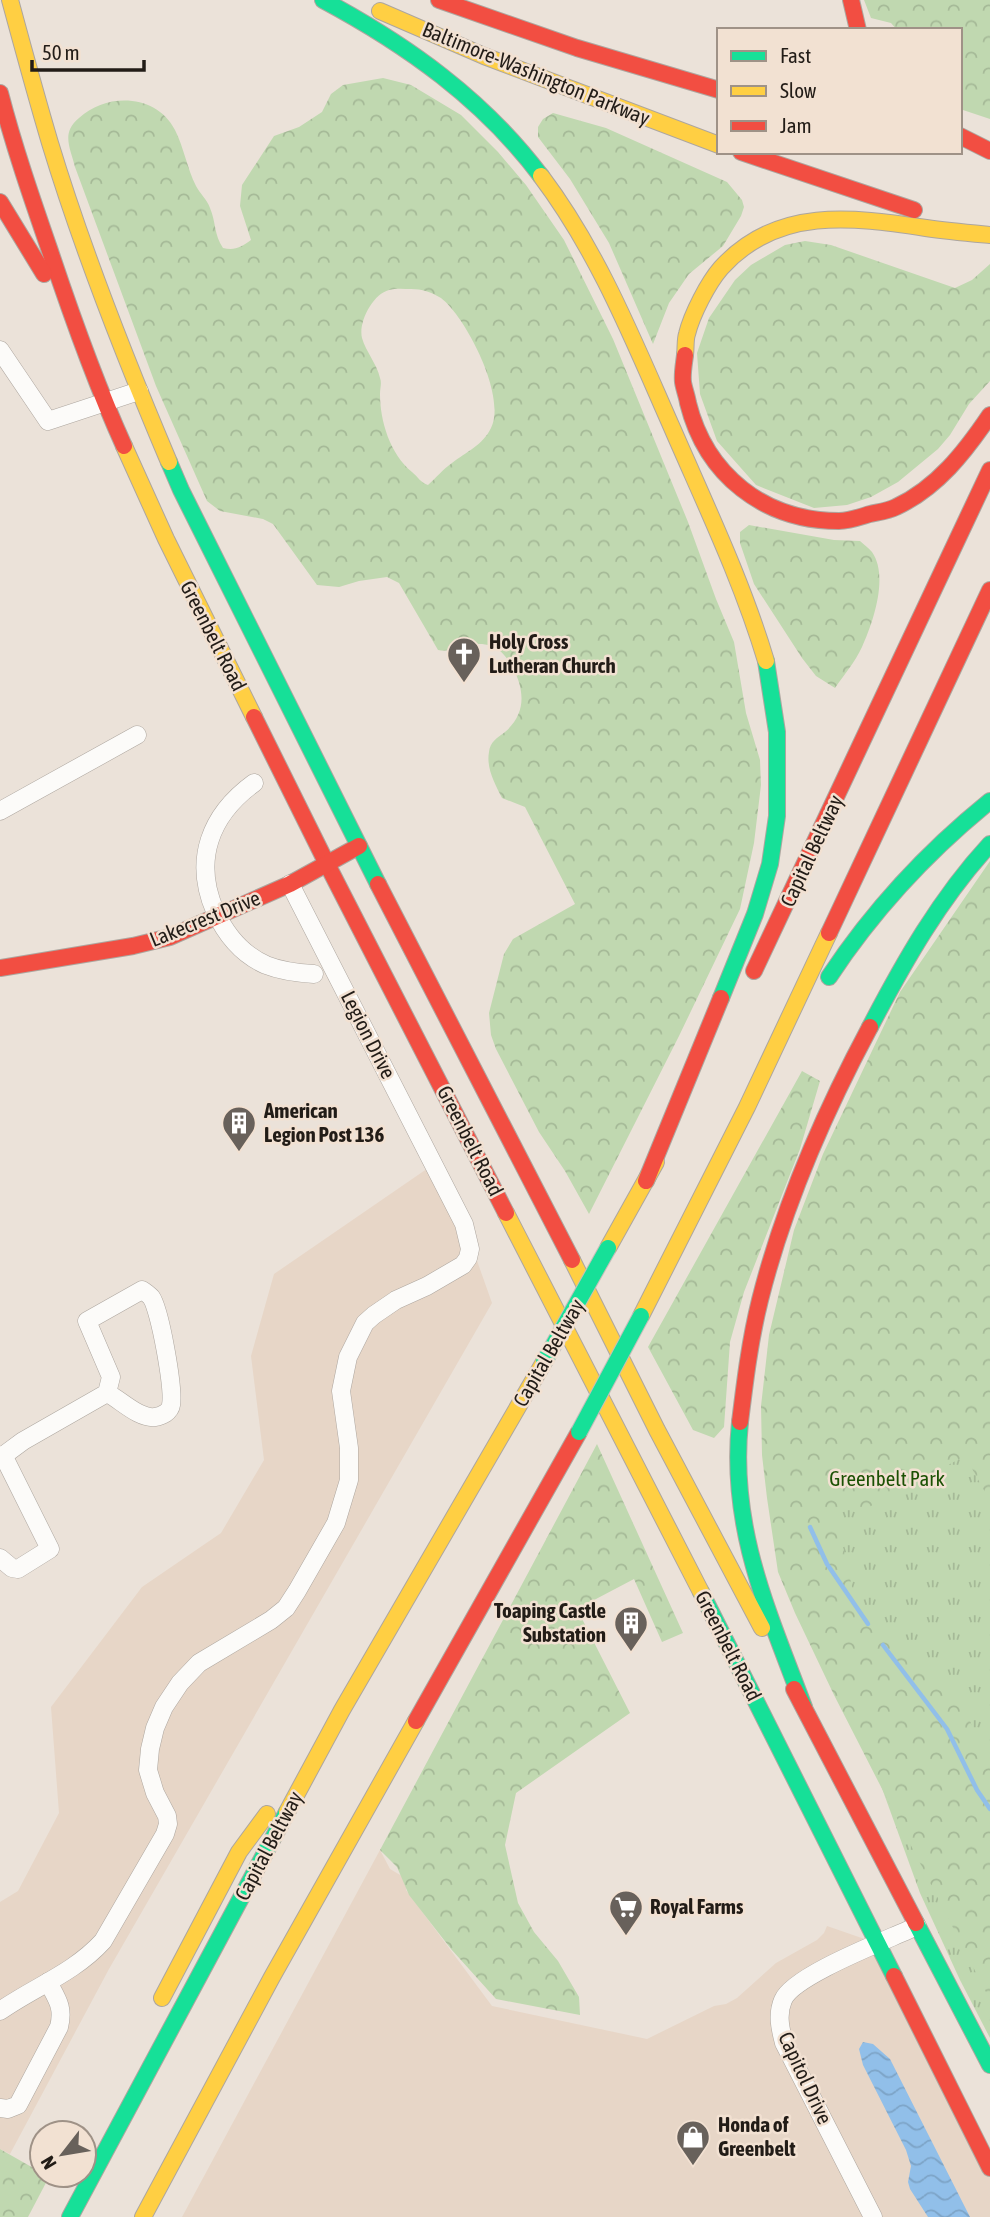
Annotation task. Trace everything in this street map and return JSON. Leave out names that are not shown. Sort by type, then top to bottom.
[{"type":"main road","points":[[323,0],[360,18],[395,40],[453,83],[505,132],[549,184],[595,256],[613,295],[743,589],[766,660],[777,732],[778,779],[777,816],[770,864],[755,914],[646,1181]]},
{"type":"main road","name":"Baltimore-Washington Parkway","points":[[439,0],[595,55],[717,89]]},
{"type":"main road","points":[[851,0],[858,28]]},
{"type":"main road","name":"Greenbelt Road","points":[[7,5],[8,27],[76,222],[139,391],[181,490],[657,1430],[990,2066]]},
{"type":"main road","name":"Baltimore-Washington Parkway","points":[[365,5],[484,56],[717,144]]},
{"type":"main road","name":"Greenbelt Road","points":[[0,93],[14,146],[76,332],[104,402],[186,581],[327,864],[757,1701],[990,2168]]},
{"type":"main road","points":[[962,137],[990,151]]},
{"type":"main road","points":[[962,151],[990,158]]},
{"type":"main road","points":[[747,154],[990,234]]},
{"type":"main road","points":[[0,202],[76,332]]},
{"type":"main road","points":[[990,234],[858,219],[826,218],[778,229],[758,238],[740,251],[711,280],[691,316],[685,334],[682,372],[689,415],[705,449],[715,463],[728,478],[753,498],[804,519],[851,520],[892,509],[929,487],[946,472],[962,455],[990,415]]},
{"type":"main road","name":"Capital Beltway","points":[[744,991],[990,470]]},
{"type":"main road","points":[[143,2217],[272,1977],[579,1432],[641,1316],[747,1107],[990,590]]},
{"type":"main road","points":[[747,1107],[846,948],[865,924],[928,852],[990,801]]},
{"type":"main road","points":[[804,1707],[756,1575],[744,1533],[739,1491],[739,1443],[741,1392],[747,1360],[779,1239],[812,1149],[856,1050],[920,939],[958,882],[990,844]]},
{"type":"main road","name":"Lakecrest Drive","points":[[0,968],[133,946],[170,937],[290,884],[359,846]]},
{"type":"main road","name":"Capital Beltway","points":[[70,2217],[342,1710],[646,1181],[726,1027]]},
{"type":"main road","points":[[155,2010],[239,1852],[342,1710]]},
{"type":"main road","points":[[160,2217],[272,1977]]},
{"type":"street","points":[[3,362],[48,421],[139,391]]},
{"type":"street","points":[[0,811],[137,735]]},
{"type":"street","points":[[254,783],[232,800],[214,828],[206,853],[206,883],[218,918],[233,942],[258,960],[286,971],[314,974]]},
{"type":"street","name":"Legion Drive","points":[[48,1982],[91,1954],[103,1941],[165,1834],[167,1816],[155,1793],[148,1770],[155,1728],[164,1707],[180,1682],[199,1663],[271,1620],[286,1608],[336,1523],[349,1480],[349,1448],[341,1391],[342,1379],[348,1357],[365,1323],[384,1308],[463,1265],[470,1249],[464,1224],[290,884]]},
{"type":"street","points":[[0,1558],[12,1568],[18,1569],[50,1549],[1,1457],[23,1441],[107,1394],[111,1377],[87,1321],[142,1290],[151,1297],[155,1307],[169,1369],[171,1406],[162,1415],[145,1416],[107,1394]]},
{"type":"street","name":"Capitol Drive","points":[[873,2217],[784,2043],[779,2025],[780,2011],[784,1997],[802,1980],[917,1926]]},
{"type":"street","points":[[0,2011],[48,1982],[62,2014],[59,2027],[19,2105],[8,2109],[0,2108]]},
{"type":"shaded area","points":[[434,1164],[464,1224],[492,1303],[109,1969],[10,2154],[0,2149],[0,1902],[18,1891],[59,1813],[51,1707],[142,1587],[221,1533],[264,1460],[251,1356],[274,1274]]},
{"type":"shaded area","points":[[380,1850],[390,1869],[407,1879],[406,1890],[492,2006],[647,2039],[714,2006],[737,1998],[776,1963],[817,1940],[827,1926],[879,1944],[990,2168],[990,2217],[182,2217]]},
{"type":"green space","points":[[864,0],[990,0],[990,119],[962,110],[962,28],[895,28],[891,23],[871,18]]},
{"type":"green space","points":[[383,78],[411,85],[461,115],[526,185],[564,240],[613,339],[734,642],[746,713],[760,760],[761,785],[754,843],[740,909],[589,1214],[539,1132],[491,1035],[489,1013],[504,954],[513,939],[575,904],[525,807],[502,798],[490,770],[488,758],[494,740],[512,725],[520,710],[520,685],[513,668],[495,647],[483,644],[438,650],[399,583],[387,577],[339,587],[317,585],[273,524],[263,519],[220,511],[207,501],[156,386],[69,147],[73,124],[90,110],[103,104],[131,101],[156,109],[167,118],[175,130],[193,179],[210,208],[220,243],[223,248],[234,249],[251,240],[240,206],[242,185],[274,136],[299,127],[322,112],[331,94],[343,85]],"holes":[[[392,289],[415,289],[441,298],[462,322],[481,358],[493,397],[494,414],[488,434],[428,485],[404,465],[392,447],[380,404],[381,380],[361,332],[368,310],[377,297]]]},
{"type":"green space","points":[[553,113],[606,128],[727,182],[742,200],[744,207],[741,216],[723,246],[689,274],[669,303],[653,344],[609,243],[570,179],[538,137],[538,127],[543,119]]},
{"type":"green space","points":[[805,241],[831,245],[955,288],[972,280],[990,264],[990,381],[969,404],[938,449],[898,482],[871,497],[847,505],[814,508],[756,485],[717,441],[700,394],[697,353],[709,318],[735,280],[751,265],[785,245]]},
{"type":"green space","points":[[749,525],[834,540],[860,541],[872,552],[879,574],[874,613],[859,653],[835,688],[816,676],[754,584],[740,543],[740,532]]},
{"type":"green space","name":"Greenbelt Park","points":[[990,861],[990,1501],[965,1456],[869,1507],[848,1508],[836,1515],[854,1596],[872,1624],[903,1652],[939,1671],[948,1682],[990,1758],[990,2000],[834,1695],[778,1572],[762,1455],[761,1406],[769,1335],[794,1230],[823,1154],[900,992]]},
{"type":"green space","name":"Greenbelt Park","points":[[990,921],[990,2038],[920,1893],[802,1568]]},
{"type":"green space","points":[[802,1071],[820,1081],[800,1149],[744,1292],[730,1342],[724,1427],[714,1438],[693,1430],[648,1347]]},
{"type":"green space","points":[[597,1444],[683,1633],[662,1642],[634,1579],[577,1609],[630,1713],[516,1793],[505,1845],[518,1903],[534,1932],[558,1961],[579,1997],[580,2015],[496,1999],[451,1949],[409,1895],[397,1867],[380,1850]]},
{"type":"green space","points":[[0,2149],[28,2165],[28,2189],[43,2189],[28,2217],[0,2217]]},
{"type":"water","points":[[863,2042],[873,2044],[890,2059],[970,2217],[928,2217],[910,2189],[908,2182],[911,2166],[906,2150],[863,2065],[859,2049]]},
{"type":"waterway","points":[[810,1527],[827,1564],[868,1624]]},
{"type":"waterway","points":[[883,1645],[947,1729],[977,1790],[990,1809]]},
{"type":"traffic: fast","points":[[323,0],[414,55],[442,76],[494,122],[541,176]]},
{"type":"traffic: fast","points":[[169,462],[378,884]]},
{"type":"traffic: fast","points":[[721,998],[755,914],[770,864],[777,816],[777,732],[766,661]]},
{"type":"traffic: fast","points":[[829,977],[864,928],[923,861],[990,801]]},
{"type":"traffic: fast","points":[[870,1027],[939,908],[990,844]]},
{"type":"traffic: fast","points":[[544,1362],[608,1248]]},
{"type":"traffic: fast","points":[[579,1432],[641,1316]]},
{"type":"traffic: fast","points":[[740,1422],[738,1460],[746,1533],[765,1602],[804,1707]]},
{"type":"traffic: fast","points":[[701,1592],[894,1976]]},
{"type":"traffic: fast","points":[[70,2217],[287,1812]]},
{"type":"traffic: fast","points":[[916,1923],[990,2065]]},
{"type":"traffic: slow","points":[[10,0],[76,224],[169,462]]},
{"type":"traffic: slow","points":[[380,11],[484,56],[717,144]]},
{"type":"traffic: slow","points":[[541,176],[581,236],[629,331],[723,544],[766,661]]},
{"type":"traffic: slow","points":[[685,355],[689,326],[711,282],[721,268],[743,248],[766,234],[791,225],[843,219],[990,235]]},
{"type":"traffic: slow","points":[[124,446],[166,539],[254,717]]},
{"type":"traffic: slow","points":[[641,1316],[747,1107],[829,933]]},
{"type":"traffic: slow","points":[[608,1248],[656,1162]]},
{"type":"traffic: slow","points":[[506,1213],[701,1592]]},
{"type":"traffic: slow","points":[[572,1260],[657,1430],[762,1628]]},
{"type":"traffic: slow","points":[[287,1812],[342,1710],[544,1362]]},
{"type":"traffic: slow","points":[[143,2217],[272,1977],[416,1721]]},
{"type":"traffic: slow","points":[[162,1998],[239,1852],[267,1814]]},
{"type":"traffic: jam","points":[[439,0],[577,48],[717,89]]},
{"type":"traffic: jam","points":[[851,0],[858,28]]},
{"type":"traffic: jam","points":[[0,93],[67,300],[124,446]]},
{"type":"traffic: jam","points":[[962,137],[990,151]]},
{"type":"traffic: jam","points":[[747,154],[914,210]]},
{"type":"traffic: jam","points":[[0,202],[44,274]]},
{"type":"traffic: jam","points":[[685,355],[683,385],[688,403],[697,429],[724,472],[742,489],[763,503],[786,513],[812,519],[851,520],[890,510],[911,499],[949,468],[990,415]]},
{"type":"traffic: jam","points":[[754,971],[990,470]]},
{"type":"traffic: jam","points":[[829,933],[990,590]]},
{"type":"traffic: jam","points":[[254,717],[506,1213]]},
{"type":"traffic: jam","points":[[0,968],[133,946],[170,937],[290,884],[359,846]]},
{"type":"traffic: jam","points":[[378,884],[572,1260]]},
{"type":"traffic: jam","points":[[646,1181],[721,998]]},
{"type":"traffic: jam","points":[[740,1422],[756,1315],[781,1229],[821,1126],[870,1027]]},
{"type":"traffic: jam","points":[[416,1721],[579,1432]]},
{"type":"traffic: jam","points":[[794,1689],[916,1923]]},
{"type":"traffic: jam","points":[[894,1976],[990,2168]]},
{"type":"place","name":"Holy Cross Lutheran Church","points":[[464,684]]},
{"type":"place","name":"American Legion Post 136","points":[[239,1153]]},
{"type":"place","name":"Toaping Castle Substation","points":[[631,1653]]},
{"type":"place","name":"Royal Farms","points":[[626,1937]]},
{"type":"place","name":"Honda of Greenbelt","points":[[693,2167]]}]
